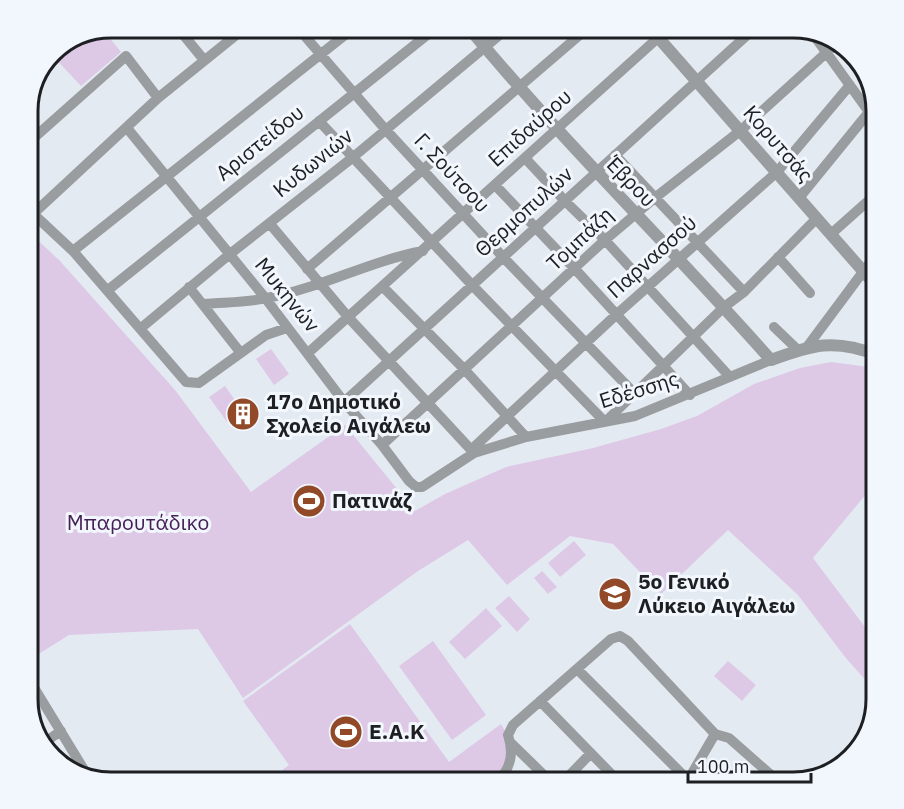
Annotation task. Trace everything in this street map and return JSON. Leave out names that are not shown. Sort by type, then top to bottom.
[{"type":"street","points":[[186,38],[204,60]]},
{"type":"street","points":[[38,204],[127,128],[158,98],[232,38]]},
{"type":"street","name":"Γ. Σούτσου","points":[[306,38],[385,129],[503,257],[634,393]]},
{"type":"street","points":[[74,252],[342,38]]},
{"type":"street","name":"Αριστείδου","points":[[108,290],[424,38]]},
{"type":"street","name":"Έβρου","points":[[477,38],[556,130],[724,307],[771,360]]},
{"type":"street","name":"Κυδωνιών","points":[[141,328],[189,287],[352,158],[495,38]]},
{"type":"street","points":[[307,269],[576,38]]},
{"type":"street","name":"Κορυτσάς","points":[[658,38],[866,275]]},
{"type":"street","name":"Επιδαύρου","points":[[308,353],[658,38]]},
{"type":"street","name":"Θερμοπυλών","points":[[344,402],[744,38]]},
{"type":"street","points":[[819,43],[866,108]]},
{"type":"street","name":"Τομπάζη","points":[[382,445],[605,240],[656,196],[740,131],[831,49]]},
{"type":"street","points":[[38,134],[126,56],[158,98]]},
{"type":"street","name":"Παρνασσού","points":[[473,451],[617,314],[777,172],[850,86]]},
{"type":"street","points":[[799,198],[866,116]]},
{"type":"street","points":[[319,121],[472,285],[605,422],[724,307],[744,292],[817,218]]},
{"type":"street","name":"Μυκηνών","points":[[127,128],[266,299],[344,402],[416,487]]},
{"type":"street","points":[[615,155],[744,292]]},
{"type":"street","points":[[525,158],[605,240],[730,377]]},
{"type":"street","points":[[495,185],[690,395]]},
{"type":"street","points":[[831,234],[866,203]]},
{"type":"street","points":[[38,218],[74,252],[186,382],[200,383],[270,332],[287,328]]},
{"type":"street","points":[[270,224],[388,362],[473,451]]},
{"type":"street","points":[[202,304],[266,299],[423,250]]},
{"type":"street","points":[[778,257],[810,293]]},
{"type":"street","points":[[774,327],[802,348],[866,269]]},
{"type":"street","points":[[383,286],[526,437]]},
{"type":"street","points":[[189,287],[240,352]]},
{"type":"street","name":"Εδέσσης","points":[[416,487],[422,487],[473,451],[526,437],[634,416],[802,348],[839,344],[866,352]]},
{"type":"street","points":[[507,772],[511,743],[508,735],[513,725],[611,639],[620,636],[628,641],[715,734],[729,738],[768,772]]},
{"type":"street","points":[[576,669],[679,772]]},
{"type":"street","points":[[38,694],[81,765]]},
{"type":"street","points":[[540,701],[609,772]]},
{"type":"street","points":[[50,739],[61,731]]},
{"type":"street","points":[[693,772],[715,734]]},
{"type":"street","points":[[511,743],[541,772]]},
{"type":"street","points":[[573,772],[591,753]]},
{"type":"green space","points":[[110,38],[121,52],[81,86],[58,61],[74,47],[87,41]]},
{"type":"green space","name":"Μπαρουτάδικο","points":[[38,240],[60,261],[175,390],[251,492],[345,425],[415,511],[445,494],[506,467],[593,448],[661,429],[697,416],[754,384],[800,368],[831,362],[866,367],[867,493],[813,558],[867,630],[867,682],[845,657],[798,595],[728,530],[661,594],[613,544],[570,536],[507,585],[468,540],[418,571],[243,698],[198,629],[69,635],[38,654]]},
{"type":"green space","points":[[271,349],[289,374],[274,385],[256,359]]},
{"type":"green space","points":[[225,386],[242,410],[227,422],[209,397]]},
{"type":"green space","points":[[574,541],[586,555],[560,577],[548,563]]},
{"type":"green space","points":[[542,571],[557,587],[548,594],[534,578]]},
{"type":"green space","points":[[509,596],[530,619],[517,632],[495,608]]},
{"type":"green space","points":[[486,608],[502,626],[465,659],[449,642]]},
{"type":"green space","name":"E.A.K","points":[[350,624],[449,762],[501,724],[508,742],[508,755],[500,772],[280,772],[289,765],[243,701]]},
{"type":"green space","points":[[433,641],[486,715],[452,740],[399,666]]},
{"type":"green space","points":[[728,661],[756,685],[742,701],[714,676]]},
{"type":"place","name":"17o Δημοτικό Σχολείο Αιγάλεω","points":[[243,414]]},
{"type":"place","name":"Πατινάζ","points":[[309,501]]},
{"type":"place","name":"5ο Γενικό Λύκειο Αιγάλεω","points":[[615,594]]},
{"type":"place","name":"E.A.K","points":[[346,732]]}]
